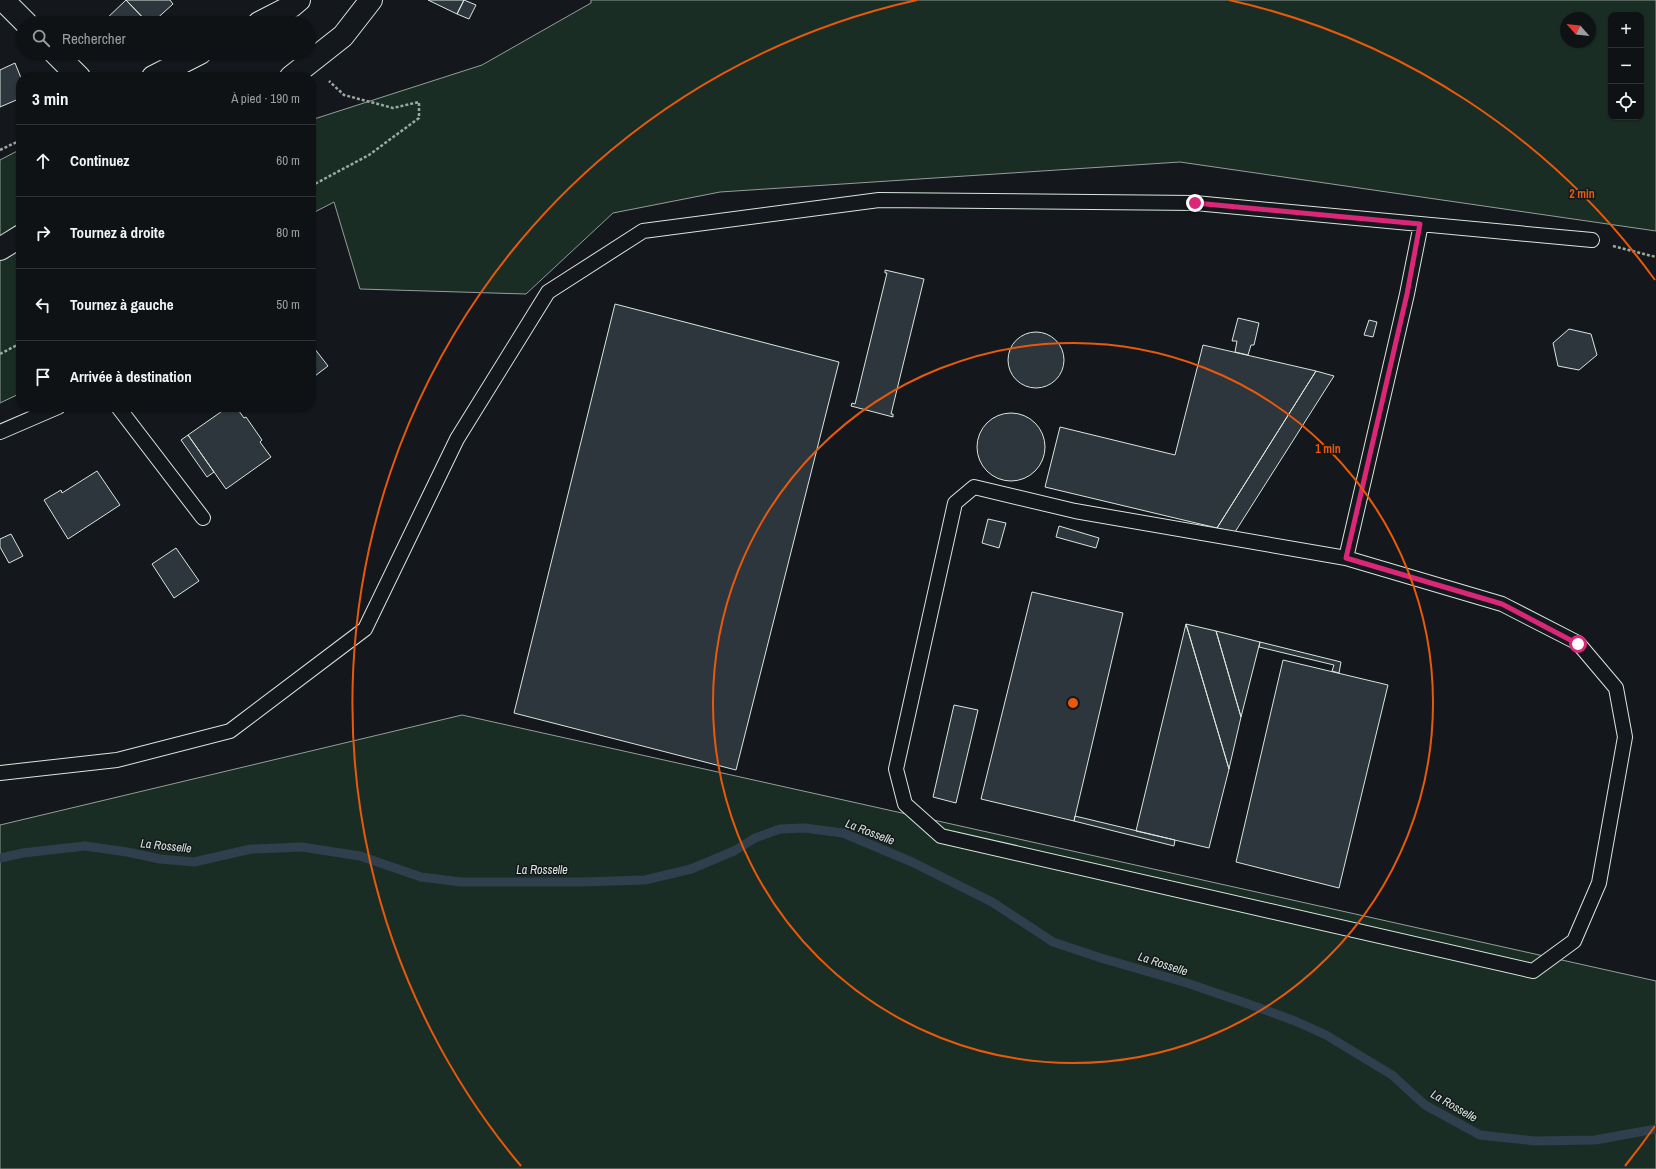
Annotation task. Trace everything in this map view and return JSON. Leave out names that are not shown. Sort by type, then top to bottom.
[{"type":"street","points":[[4,0],[19,16]]},
{"type":"street","points":[[272,16],[292,6],[299,0]]},
{"type":"street","points":[[316,58],[344,36],[371,0]]},
{"type":"street","points":[[62,60],[74,72]]},
{"type":"street","points":[[163,72],[186,60]]},
{"type":"street","points":[[298,72],[314,60]]},
{"type":"street","points":[[0,249],[16,239]]},
{"type":"lane","points":[[0,773],[117,760],[230,731],[365,629],[458,440],[548,292],[643,231],[879,200],[1195,203],[1592,240]]},
{"type":"lane","points":[[1346,558],[1407,294],[1420,224]]},
{"type":"lane","points":[[0,432],[46,412]]},
{"type":"lane","points":[[122,412],[203,518]]},
{"type":"lane","points":[[974,487],[1075,511],[1346,558],[1502,604],[1578,644],[1616,688],[1625,737],[1599,883],[1574,941],[1533,971],[941,836],[905,804],[896,769],[955,503],[974,487]]},
{"type":"path","points":[[311,62],[344,95],[393,108],[419,102],[419,118],[369,155],[316,183]]},
{"type":"path","points":[[0,150],[16,142]]},
{"type":"path","points":[[1592,240],[1656,257]]},
{"type":"path","points":[[0,354],[16,346]]},
{"type":"green space","points":[[591,0],[1656,0],[1656,231],[1180,162],[720,192],[613,213],[526,294],[360,289],[334,202],[316,211],[316,118],[482,65],[591,3]]},
{"type":"green space","points":[[16,152],[16,395],[0,403],[0,160]]},
{"type":"green space","points":[[462,715],[1656,981],[1656,1169],[0,1169],[0,825]]},
{"type":"building","points":[[126,0],[141,16],[109,16]]},
{"type":"building","points":[[126,0],[170,0],[173,4],[160,16],[141,16]]},
{"type":"building","points":[[428,0],[464,0],[457,14]]},
{"type":"building","points":[[464,0],[476,5],[469,19],[457,14]]},
{"type":"building","points":[[15,63],[19,72],[16,72],[16,100],[0,107],[0,70]]},
{"type":"building","points":[[885,270],[924,279],[891,414],[893,414],[893,417],[851,406],[852,403],[855,404],[887,273],[885,273]]},
{"type":"building","points":[[615,304],[839,362],[736,770],[514,713]]},
{"type":"building","points":[[1238,318],[1259,323],[1254,345],[1251,345],[1248,355],[1235,352],[1237,341],[1232,341]]},
{"type":"building","points":[[1369,320],[1377,322],[1373,337],[1364,335]]},
{"type":"building","points":[[1569,329],[1591,334],[1597,355],[1579,370],[1558,366],[1553,343]]},
{"type":"building","points":[[1031,332],[1041,332],[1056,340],[1062,349],[1064,360],[1062,371],[1056,380],[1041,388],[1031,388],[1020,383],[1013,376],[1008,365],[1008,355],[1013,344],[1020,337]]},
{"type":"building","points":[[1203,345],[1316,371],[1217,528],[1045,487],[1060,427],[1175,455]]},
{"type":"building","points":[[316,350],[328,366],[316,375]]},
{"type":"building","points":[[1316,371],[1334,376],[1235,532],[1217,528]]},
{"type":"building","points":[[221,412],[240,412],[244,418],[246,417],[262,440],[260,442],[271,457],[226,489],[188,435]]},
{"type":"building","points":[[1011,413],[1024,416],[1035,423],[1042,434],[1045,447],[1042,460],[1035,471],[1024,478],[1011,481],[998,478],[987,471],[980,460],[977,447],[980,434],[987,423],[998,416]]},
{"type":"building","points":[[188,435],[214,472],[207,477],[181,440]]},
{"type":"building","points":[[97,471],[120,505],[68,539],[44,500],[61,490],[62,493]]},
{"type":"building","points":[[988,519],[1006,523],[999,548],[982,543]]},
{"type":"building","points":[[1059,526],[1099,538],[1096,548],[1056,537]]},
{"type":"building","points":[[11,534],[23,556],[9,563],[0,547],[0,539]]},
{"type":"building","points":[[176,548],[199,581],[174,598],[152,564]]},
{"type":"building","points":[[1032,592],[1123,613],[1074,821],[981,799]]},
{"type":"building","points":[[1186,624],[1216,631],[1241,717],[1229,769]]},
{"type":"building","points":[[1186,624],[1229,769],[1209,848],[1136,831]]},
{"type":"building","points":[[1216,631],[1260,642],[1241,717]]},
{"type":"building","points":[[1260,642],[1341,662],[1339,673],[1332,671],[1334,665],[1259,647]]},
{"type":"building","points":[[1283,660],[1388,685],[1339,888],[1236,862]]},
{"type":"building","points":[[954,705],[978,710],[956,803],[933,797]]},
{"type":"building","points":[[1075,816],[1175,840],[1174,846],[1074,821]]},
{"type":"waterway","name":"La Rosselle","points":[[0,858],[23,853],[85,846],[127,852],[160,859],[194,862],[251,849],[302,847],[360,856],[421,877],[461,882],[581,882],[645,880],[691,869],[734,851],[755,838],[780,829],[804,828],[843,833],[912,862],[992,902],[1053,942],[1101,958],[1187,983],[1295,1021],[1326,1035],[1392,1075],[1425,1105],[1480,1135],[1535,1141],[1595,1140],[1656,1129]]},
{"type":"route","points":[[1195,203],[1420,224],[1407,294],[1346,558],[1502,604],[1578,644]]}]
